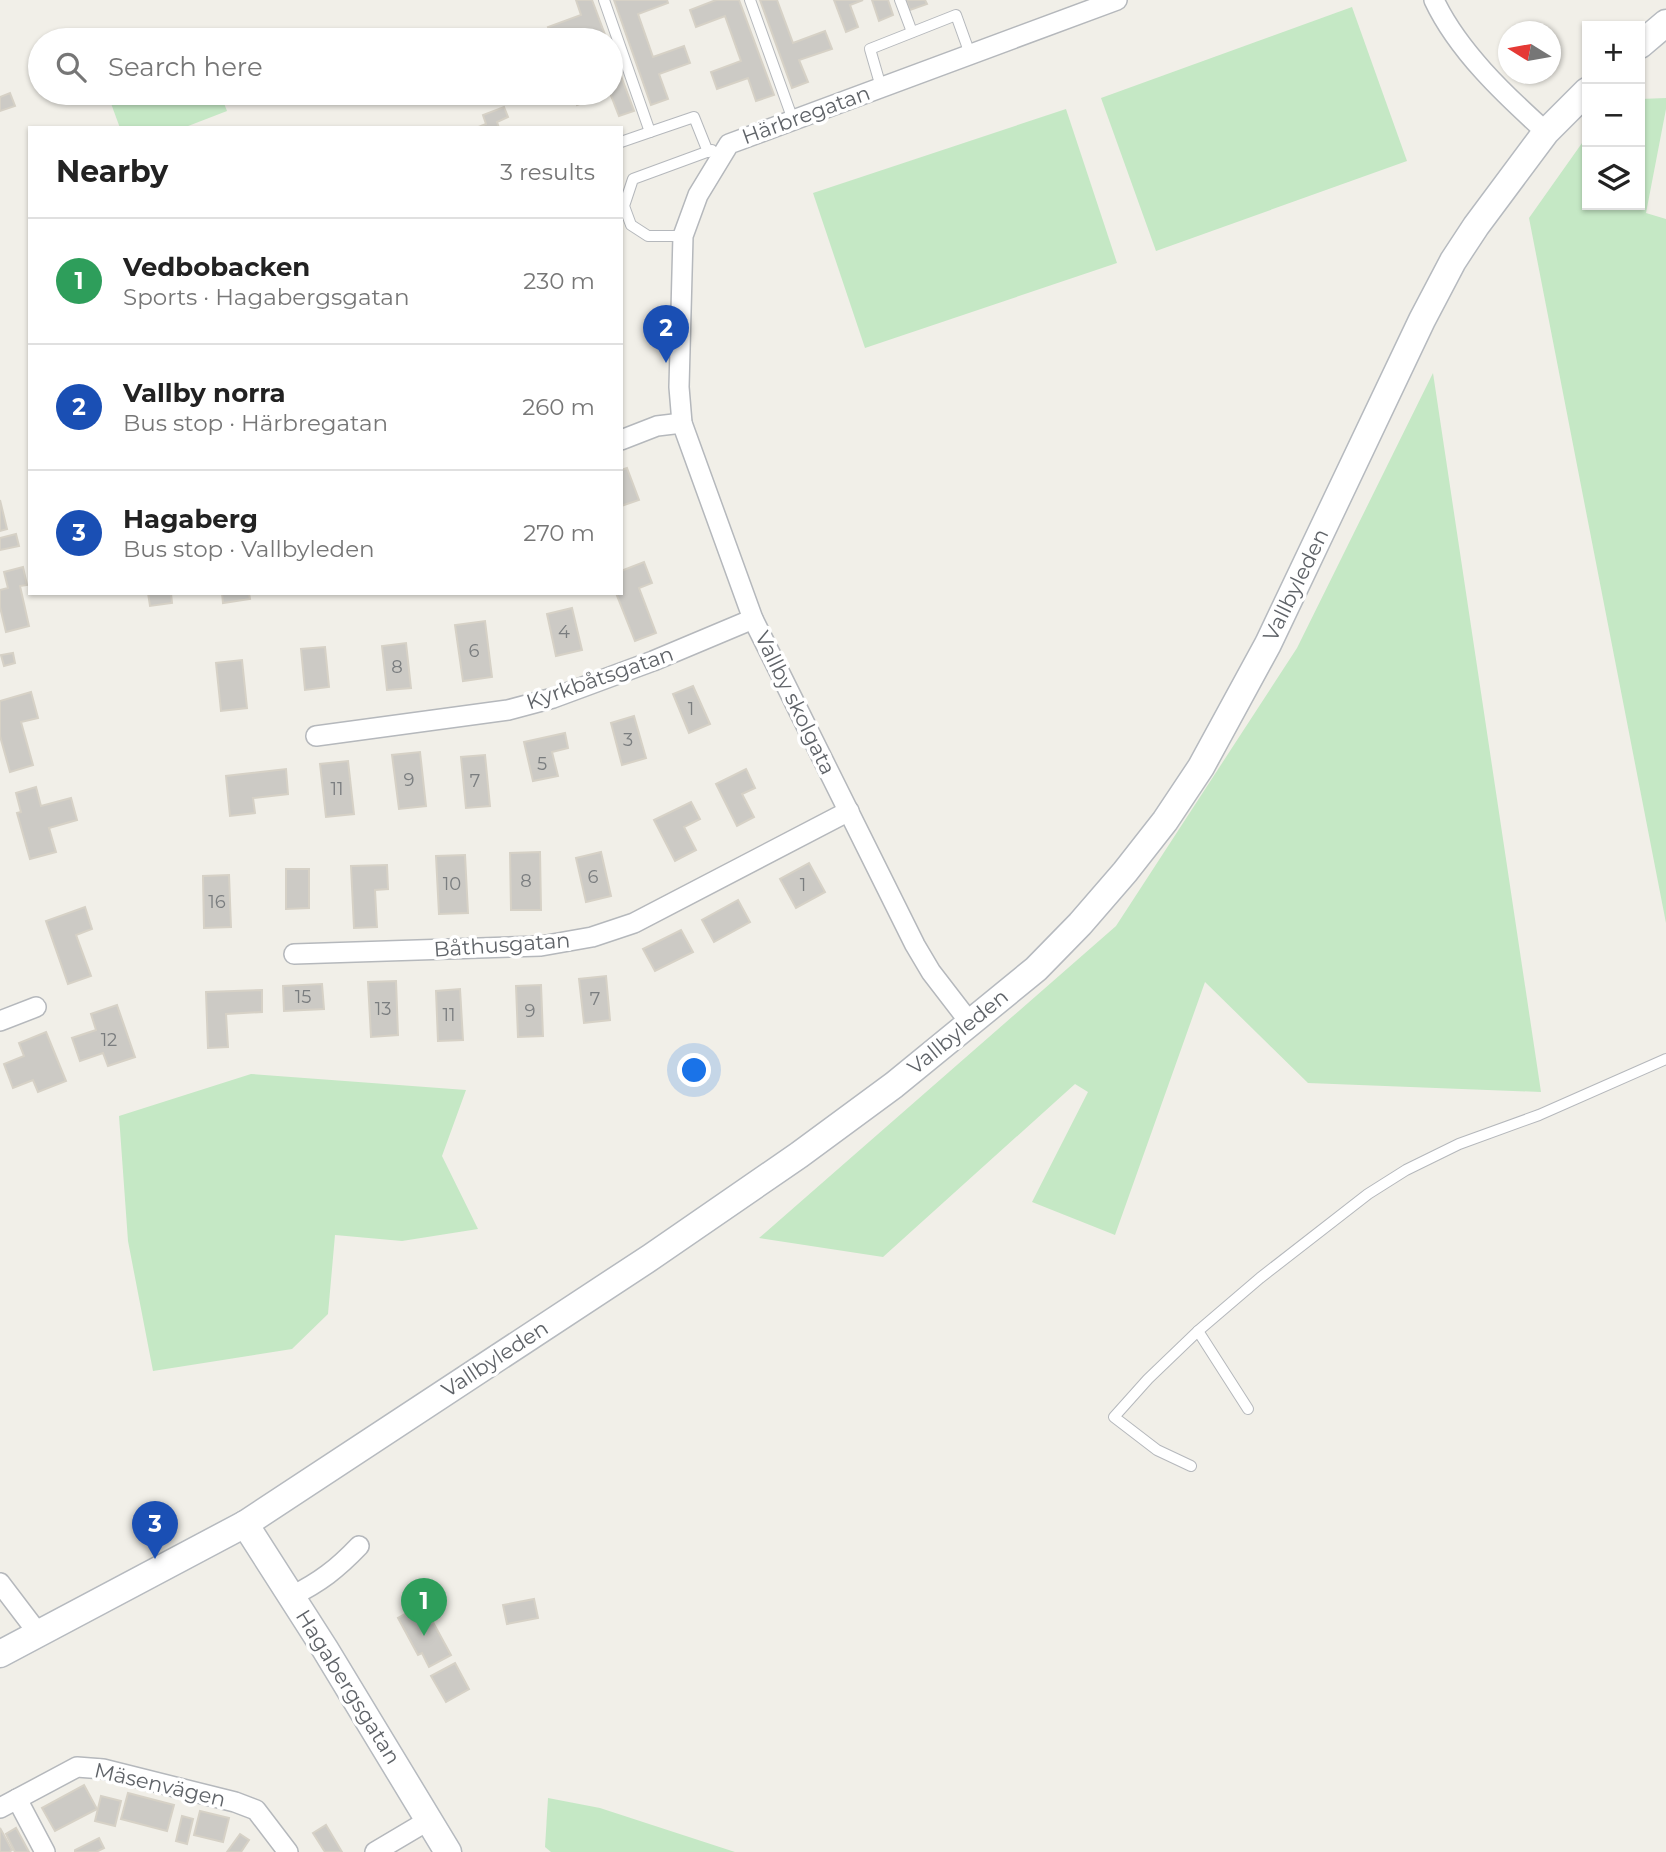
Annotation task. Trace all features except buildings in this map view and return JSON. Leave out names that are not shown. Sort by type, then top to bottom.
[{"type":"main road","points":[[1645,42],[1666,23]]},
{"type":"main road","name":"Vallbyleden","points":[[0,1654],[245,1524],[651,1257],[799,1155],[894,1085],[1036,969],[1080,924],[1157,831],[1201,768],[1268,644],[1422,320],[1453,261],[1546,132],[1582,96]]},
{"type":"main road","name":"Hagabergsgatan","points":[[245,1524],[448,1852]]},
{"type":"street","name":"Härbregatan","points":[[682,423],[679,387],[684,236],[698,195],[729,144],[1117,0]]},
{"type":"street","points":[[1434,0],[1457,36],[1482,67],[1546,132]]},
{"type":"street","points":[[623,439],[657,426],[682,423]]},
{"type":"street","name":"Vallby skolgata","points":[[682,423],[753,619],[915,945],[931,972],[971,1024]]},
{"type":"street","name":"Kyrkbåtsgatan","points":[[316,736],[508,710],[553,698],[653,662],[753,619]]},
{"type":"street","name":"Båthusgatan","points":[[294,954],[541,946],[592,937],[634,923],[849,811]]},
{"type":"street","points":[[0,1021],[36,1006]]},
{"type":"street","points":[[292,1596],[317,1584],[340,1567],[359,1546]]},
{"type":"street","points":[[0,1583],[38,1633]]},
{"type":"street","name":"Mäsenvägen","points":[[45,1852],[8,1803],[78,1767],[103,1769],[235,1802],[256,1810],[288,1852]]},
{"type":"street","points":[[375,1852],[429,1820]]},
{"type":"lane","points":[[604,0],[614,28]]},
{"type":"lane","points":[[750,0],[793,120]]},
{"type":"lane","points":[[900,0],[912,32]]},
{"type":"lane","points":[[881,87],[870,49],[956,15],[970,54]]},
{"type":"lane","points":[[623,55],[650,132]]},
{"type":"lane","points":[[623,141],[694,117],[708,152]]},
{"type":"lane","points":[[684,236],[648,236],[631,225],[624,206],[634,179],[729,144]]},
{"type":"lane","points":[[1191,1466],[1157,1451],[1114,1418],[1148,1379],[1198,1331],[1338,1216],[1406,1170],[1486,1132],[1539,1115],[1666,1059]]},
{"type":"lane","points":[[1198,1331],[1248,1409]]},
{"type":"green space","points":[[1352,7],[1407,161],[1156,251],[1101,98]]},
{"type":"green space","points":[[1666,98],[1646,213],[1666,219],[1666,923],[1529,218],[1582,143],[1582,210],[1645,210],[1645,99]]},
{"type":"green space","points":[[112,105],[225,105],[227,111],[188,126],[119,126]]},
{"type":"green space","points":[[1066,109],[1117,263],[865,348],[813,193]]},
{"type":"green space","points":[[1433,373],[1541,1092],[1308,1083],[1205,982],[1115,1235],[1032,1202],[1088,1092],[1075,1084],[883,1257],[759,1238],[1116,926],[1297,648]]},
{"type":"green space","points":[[251,1074],[466,1090],[442,1156],[478,1229],[402,1241],[335,1235],[328,1314],[292,1349],[153,1371],[128,1241],[119,1116]]},
{"type":"green space","points":[[548,1798],[600,1808],[735,1852],[551,1852],[545,1847]]},
{"type":"place","name":"Vallby norra","points":[[666,363]]},
{"type":"place","name":"Hagaberg","points":[[155,1559]]},
{"type":"place","name":"Vedbobacken","points":[[424,1636]]}]
